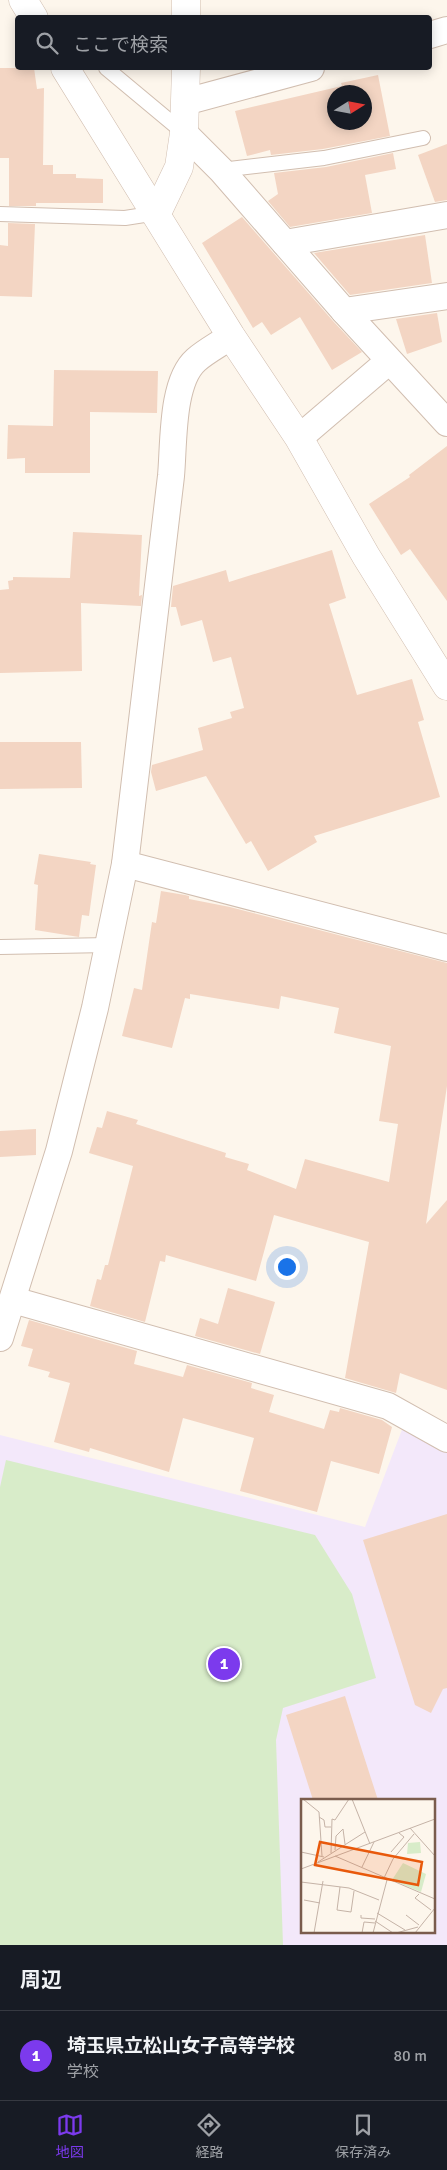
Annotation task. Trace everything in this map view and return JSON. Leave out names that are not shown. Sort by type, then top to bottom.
[{"type":"street","points":[[23,0],[32,15]]},
{"type":"street","points":[[186,0],[186,15]]},
{"type":"street","points":[[432,34],[447,30]]},
{"type":"street","points":[[66,70],[157,213],[231,336],[299,438],[366,556],[447,686]]},
{"type":"street","points":[[157,213],[179,167],[184,133],[186,70]]},
{"type":"street","points":[[185,102],[304,70]]},
{"type":"street","points":[[184,133],[221,170],[344,311],[447,424]]},
{"type":"street","points":[[286,244],[447,215]]},
{"type":"street","points":[[344,311],[447,296]]},
{"type":"street","points":[[0,1338],[58,1151],[109,945],[125,864],[170,486],[176,411],[183,378],[195,361],[231,336]]},
{"type":"street","points":[[299,438],[389,361]]},
{"type":"street","points":[[125,864],[447,948]]},
{"type":"street","points":[[13,1300],[388,1406],[447,1439]]},
{"type":"lane","points":[[108,70],[184,133]]},
{"type":"lane","points":[[221,170],[324,158],[423,138]]},
{"type":"lane","points":[[0,214],[125,218],[157,213]]},
{"type":"lane","points":[[0,948],[109,945]]},
{"type":"shaded area","points":[[403,1427],[447,1451],[447,1945],[0,1945],[0,1435],[365,1527]]},
{"type":"green space","points":[[6,1460],[315,1535],[352,1594],[376,1678],[283,1708],[276,1740],[283,1945],[0,1945],[0,1487]]},
{"type":"building","points":[[0,68],[34,70],[37,89],[44,88],[43,165],[53,165],[53,174],[76,174],[76,178],[103,179],[103,203],[36,203],[36,206],[9,206],[9,158],[0,158]]},
{"type":"building","points":[[378,75],[390,136],[323,149],[271,155],[270,150],[247,156],[235,111],[327,90],[327,130],[372,130],[372,85],[342,85],[341,83]]},
{"type":"building","points":[[447,144],[447,200],[435,202],[418,155]]},
{"type":"building","points":[[393,153],[396,169],[365,175],[372,213],[290,227],[268,201],[278,194],[274,173],[326,167]]},
{"type":"building","points":[[242,217],[362,352],[332,370],[300,317],[271,335],[262,322],[253,328],[202,243]]},
{"type":"building","points":[[8,223],[35,224],[32,297],[0,296],[0,245],[8,246]]},
{"type":"building","points":[[425,235],[432,283],[350,295],[314,253]]},
{"type":"building","points":[[437,313],[442,342],[407,354],[396,319]]},
{"type":"building","points":[[54,370],[158,371],[157,413],[90,412],[90,473],[25,473],[25,458],[7,459],[8,425],[53,426]]},
{"type":"building","points":[[447,446],[447,601],[410,549],[401,555],[369,504],[410,477],[409,475]]},
{"type":"building","points":[[73,532],[142,535],[139,596],[142,595],[141,606],[81,603],[82,671],[0,673],[0,590],[9,589],[8,581],[13,580],[13,577],[70,578]]},
{"type":"building","points":[[332,550],[346,598],[329,604],[357,695],[412,679],[424,720],[418,722],[440,797],[314,836],[317,842],[268,871],[251,841],[246,844],[206,776],[156,791],[151,772],[152,765],[203,750],[198,728],[232,718],[230,712],[244,708],[231,657],[213,662],[202,620],[181,626],[176,607],[171,607],[173,586],[226,570],[229,582]]},
{"type":"building","points":[[0,742],[81,742],[82,788],[0,789]]},
{"type":"building","points":[[39,854],[91,862],[90,864],[96,865],[89,916],[82,915],[79,937],[35,930],[38,885],[34,884]]},
{"type":"building","points":[[161,891],[189,896],[189,899],[230,907],[447,963],[447,1086],[426,1224],[447,1200],[447,1390],[400,1373],[396,1393],[345,1378],[369,1242],[274,1215],[256,1281],[166,1255],[165,1262],[160,1261],[145,1322],[90,1306],[97,1279],[101,1280],[105,1265],[108,1265],[133,1166],[89,1153],[97,1127],[102,1128],[107,1111],[138,1120],[136,1124],[226,1153],[225,1157],[249,1164],[247,1170],[296,1189],[305,1159],[389,1182],[398,1124],[379,1121],[391,1046],[334,1033],[339,1008],[281,996],[279,1009],[190,994],[190,999],[185,998],[172,1048],[122,1036],[134,988],[142,990],[152,922],[156,923]]},
{"type":"building","points":[[36,1129],[36,1155],[0,1157],[0,1131]]},
{"type":"building","points":[[228,1288],[275,1302],[260,1354],[195,1336],[200,1318],[218,1324]]},
{"type":"building","points":[[29,1320],[137,1351],[134,1364],[183,1377],[187,1365],[252,1383],[251,1388],[274,1395],[269,1412],[324,1429],[330,1410],[339,1412],[340,1408],[382,1420],[392,1427],[379,1474],[331,1461],[317,1512],[240,1491],[254,1438],[183,1418],[169,1472],[90,1448],[89,1452],[54,1442],[70,1383],[48,1377],[50,1372],[28,1366],[33,1349],[21,1346]]},
{"type":"building","points":[[447,1514],[447,1688],[443,1689],[431,1713],[415,1705],[363,1540]]},
{"type":"building","points":[[345,1696],[378,1799],[313,1799],[286,1715]]},
{"type":"place","name":"埼玉県立松山女子高等学校","points":[[224,1664]]}]
